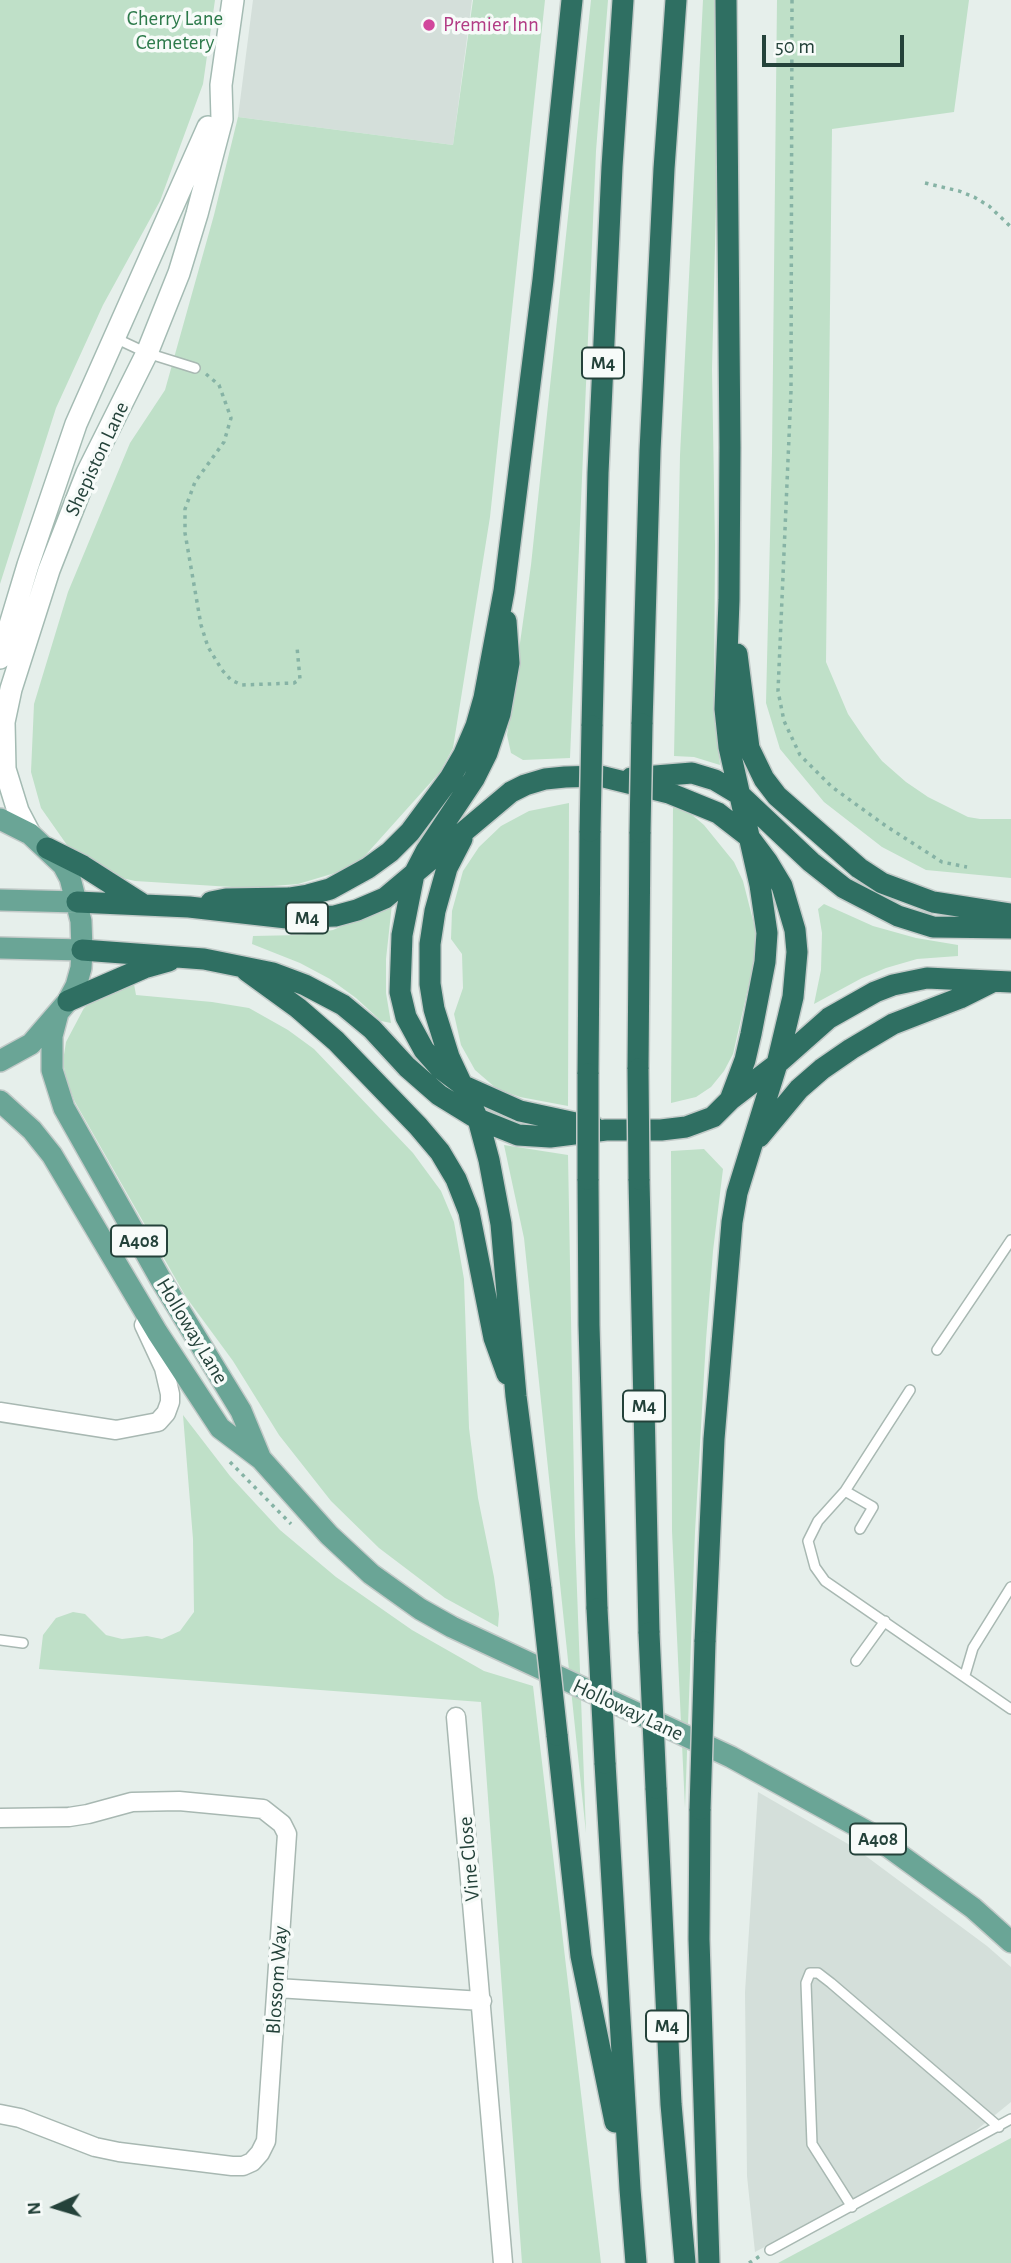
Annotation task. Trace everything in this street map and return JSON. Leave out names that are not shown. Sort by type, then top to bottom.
[{"type":"highway","name":"M4","points":[[188,907],[226,899],[289,898],[330,889],[368,868],[390,852],[410,832],[450,778],[476,726],[484,698],[504,591],[544,266],[572,0]]},
{"type":"highway","name":"M4","points":[[623,0],[612,167],[598,473],[590,831],[588,1179],[597,1609],[629,2189],[636,2263]]},
{"type":"highway","name":"M4","points":[[676,0],[664,169],[650,451],[642,723],[638,1069],[649,1633],[671,2104],[685,2263]]},
{"type":"highway","name":"M4","points":[[726,0],[730,447],[729,600],[724,709],[729,747],[765,909],[767,933],[765,962],[745,1060],[730,1100]]},
{"type":"highway","name":"M4","points":[[504,591],[509,663],[500,714],[494,735],[469,788],[426,851],[414,874],[404,920],[400,992],[405,1017],[424,1050],[440,1068],[464,1086],[520,1111],[606,1130]]},
{"type":"highway","name":"M4","points":[[729,600],[749,748],[764,779],[777,796],[859,868],[882,883],[933,902],[1011,914]]},
{"type":"highway","name":"M4","points":[[615,779],[692,773],[715,780],[740,796],[811,862],[844,888],[882,908],[933,927],[1011,928]]},
{"type":"highway","name":"M4","points":[[77,902],[188,907],[275,917],[335,916],[358,910],[385,898],[498,801],[525,785],[565,777],[600,776],[669,793],[732,822],[749,837],[782,886],[795,930],[797,952],[793,997],[777,1064],[737,1193],[728,1250],[714,1439],[705,1642],[699,1940],[709,2263]]},
{"type":"highway","name":"M4","points":[[466,831],[447,868],[435,911],[429,965],[432,996],[449,1057],[478,1119],[501,1224],[516,1396],[541,1588],[581,1956],[629,2189]]},
{"type":"highway","name":"M4","points":[[47,848],[83,866],[143,904]]},
{"type":"highway","name":"M4","points":[[82,950],[188,957],[273,973],[342,1005],[372,1029],[407,1067],[439,1095],[478,1119],[508,1132],[528,1136],[562,1137],[606,1130],[686,1127],[713,1117],[829,1018],[875,992],[927,978],[1001,982]]},
{"type":"highway","name":"M4","points":[[63,1007],[144,968],[188,957]]},
{"type":"highway","name":"M4","points":[[239,966],[298,1008],[336,1041],[440,1152],[456,1179],[469,1212],[494,1338],[516,1396]]},
{"type":"highway","name":"M4","points":[[751,1147],[799,1089],[851,1049],[893,1024],[1001,982]]},
{"type":"main road","name":"A408","points":[[0,819],[30,834],[63,865],[77,902],[82,950],[76,986],[63,1007],[31,1044],[0,1060]]},
{"type":"main road","points":[[0,900],[77,902]]},
{"type":"main road","points":[[0,948],[82,950]]},
{"type":"main road","name":"Holloway Lane","points":[[63,1007],[52,1036],[52,1070],[54,1084],[64,1108],[161,1280],[241,1411],[261,1459]]},
{"type":"main road","name":"Holloway Lane","points":[[0,1101],[32,1130],[52,1155],[157,1332],[220,1428],[261,1459],[288,1491],[371,1574],[420,1609],[485,1644],[731,1757],[868,1832],[973,1908],[1011,1942]]},
{"type":"street","name":"Shepiston Lane","points":[[30,834],[18,811],[5,769],[4,722],[11,689],[49,570],[87,473],[147,353],[179,273],[222,119],[221,85],[233,0]]},
{"type":"street","name":"Shepiston Lane","points":[[0,658],[76,424],[197,155],[221,85]]},
{"type":"street","points":[[0,1412],[116,1430],[158,1422],[166,1413],[170,1394],[164,1368],[114,1256]]},
{"type":"street","name":"Vine Close","points":[[456,1717],[503,2263]]},
{"type":"street","name":"Blossom Way","points":[[0,1818],[88,1814],[132,1802],[152,1800],[263,1809],[282,1824],[287,1834],[266,2141],[252,2162],[243,2166],[232,2166],[119,2152],[94,2147],[37,2123],[0,2114]]},
{"type":"street","points":[[277,1988],[482,2001]]},
{"type":"lane","points":[[115,338],[147,353],[195,368]]},
{"type":"lane","points":[[937,1349],[1011,1240]]},
{"type":"lane","points":[[910,1390],[845,1491],[818,1521],[808,1541],[815,1567],[825,1581],[1011,1709]]},
{"type":"lane","points":[[845,1491],[873,1507],[860,1529]]},
{"type":"lane","points":[[965,1675],[973,1648],[1011,1587]]},
{"type":"lane","points":[[856,1661],[885,1622]]},
{"type":"lane","points":[[0,1640],[23,1643]]},
{"type":"lane","points":[[852,2207],[813,2144],[806,1983],[810,1973],[818,1973],[831,1983],[999,2127]]},
{"type":"lane","points":[[770,2250],[1011,2119]]},
{"type":"path","points":[[792,0],[791,391],[778,691],[784,721],[800,755],[832,787],[942,862],[967,867]]},
{"type":"path","points":[[925,183],[974,197],[995,211],[1011,227]]},
{"type":"path","points":[[195,368],[215,379],[231,418],[224,442],[195,482],[185,509],[185,533],[204,636],[222,670],[231,680],[242,685],[294,683],[300,679],[297,647]]},
{"type":"shaded area","points":[[253,0],[472,0],[453,145],[238,117]]},
{"type":"shaded area","points":[[758,1792],[855,1848],[987,1946],[1011,1967],[1011,2102],[958,2145],[755,2252],[747,2176],[745,1992]]},
{"type":"green space","name":"Cherry Lane Cemetery","points":[[0,0],[215,0],[203,84],[160,201],[103,305],[56,408],[0,584]]},
{"type":"green space","points":[[473,0],[545,0],[490,517],[453,748],[440,772],[362,859],[335,873],[298,884],[248,888],[135,881],[109,875],[85,861],[67,845],[41,808],[31,772],[34,704],[68,592],[130,443],[165,390],[214,215],[238,117],[453,145]]},
{"type":"green space","points":[[591,0],[608,0],[596,151],[570,758],[523,760],[511,753],[507,735],[531,565]]},
{"type":"green space","points":[[703,0],[721,0],[712,369],[714,706],[720,765],[694,757],[674,756],[680,455]]},
{"type":"green space","points":[[777,0],[969,0],[954,112],[832,129],[826,662],[848,714],[882,761],[906,782],[928,797],[968,817],[1011,819],[1011,878],[926,870],[882,847],[824,802],[780,749],[766,703]]},
{"type":"green space","points":[[569,803],[568,1106],[520,1097],[497,1089],[475,1070],[461,1045],[454,1014],[463,988],[462,954],[451,939],[452,911],[463,871],[479,847],[501,826],[529,811]]},
{"type":"green space","points":[[673,807],[691,814],[704,825],[734,862],[743,881],[756,932],[754,962],[733,1054],[711,1087],[696,1097],[671,1103]]},
{"type":"green space","points":[[392,904],[386,959],[386,993],[391,1023],[381,1021],[330,979],[300,963],[252,944],[253,936],[301,935],[333,930]]},
{"type":"green space","points":[[824,904],[873,926],[916,938],[958,945],[958,956],[917,959],[886,968],[814,1004],[821,970],[822,933],[818,909]]},
{"type":"green space","points":[[124,984],[134,984],[136,995],[249,1008],[288,1030],[314,1049],[413,1153],[441,1191],[454,1222],[464,1279],[469,1428],[478,1498],[494,1577],[498,1627],[445,1598],[379,1548],[331,1501],[279,1435],[233,1361],[186,1297],[75,1102],[66,1080],[63,1061],[66,1042],[84,1008],[95,998]]},
{"type":"green space","points":[[504,1145],[568,1155],[575,1536],[586,1833],[524,1238]]},
{"type":"green space","points":[[704,1149],[723,1169],[706,1340],[695,1532],[685,1808],[672,1531],[671,1151]]},
{"type":"green space","points":[[183,1415],[230,1476],[280,1530],[336,1577],[412,1630],[484,1671],[533,1686],[601,2263],[522,2263],[481,1702],[39,1669],[43,1635],[56,1618],[73,1612],[85,1614],[106,1635],[122,1639],[147,1636],[162,1639],[180,1631],[194,1612],[193,1539]]},
{"type":"green space","points":[[1011,2138],[1011,2263],[778,2263]]},
{"type":"place","name":"Premier Inn","points":[[429,25]]}]
